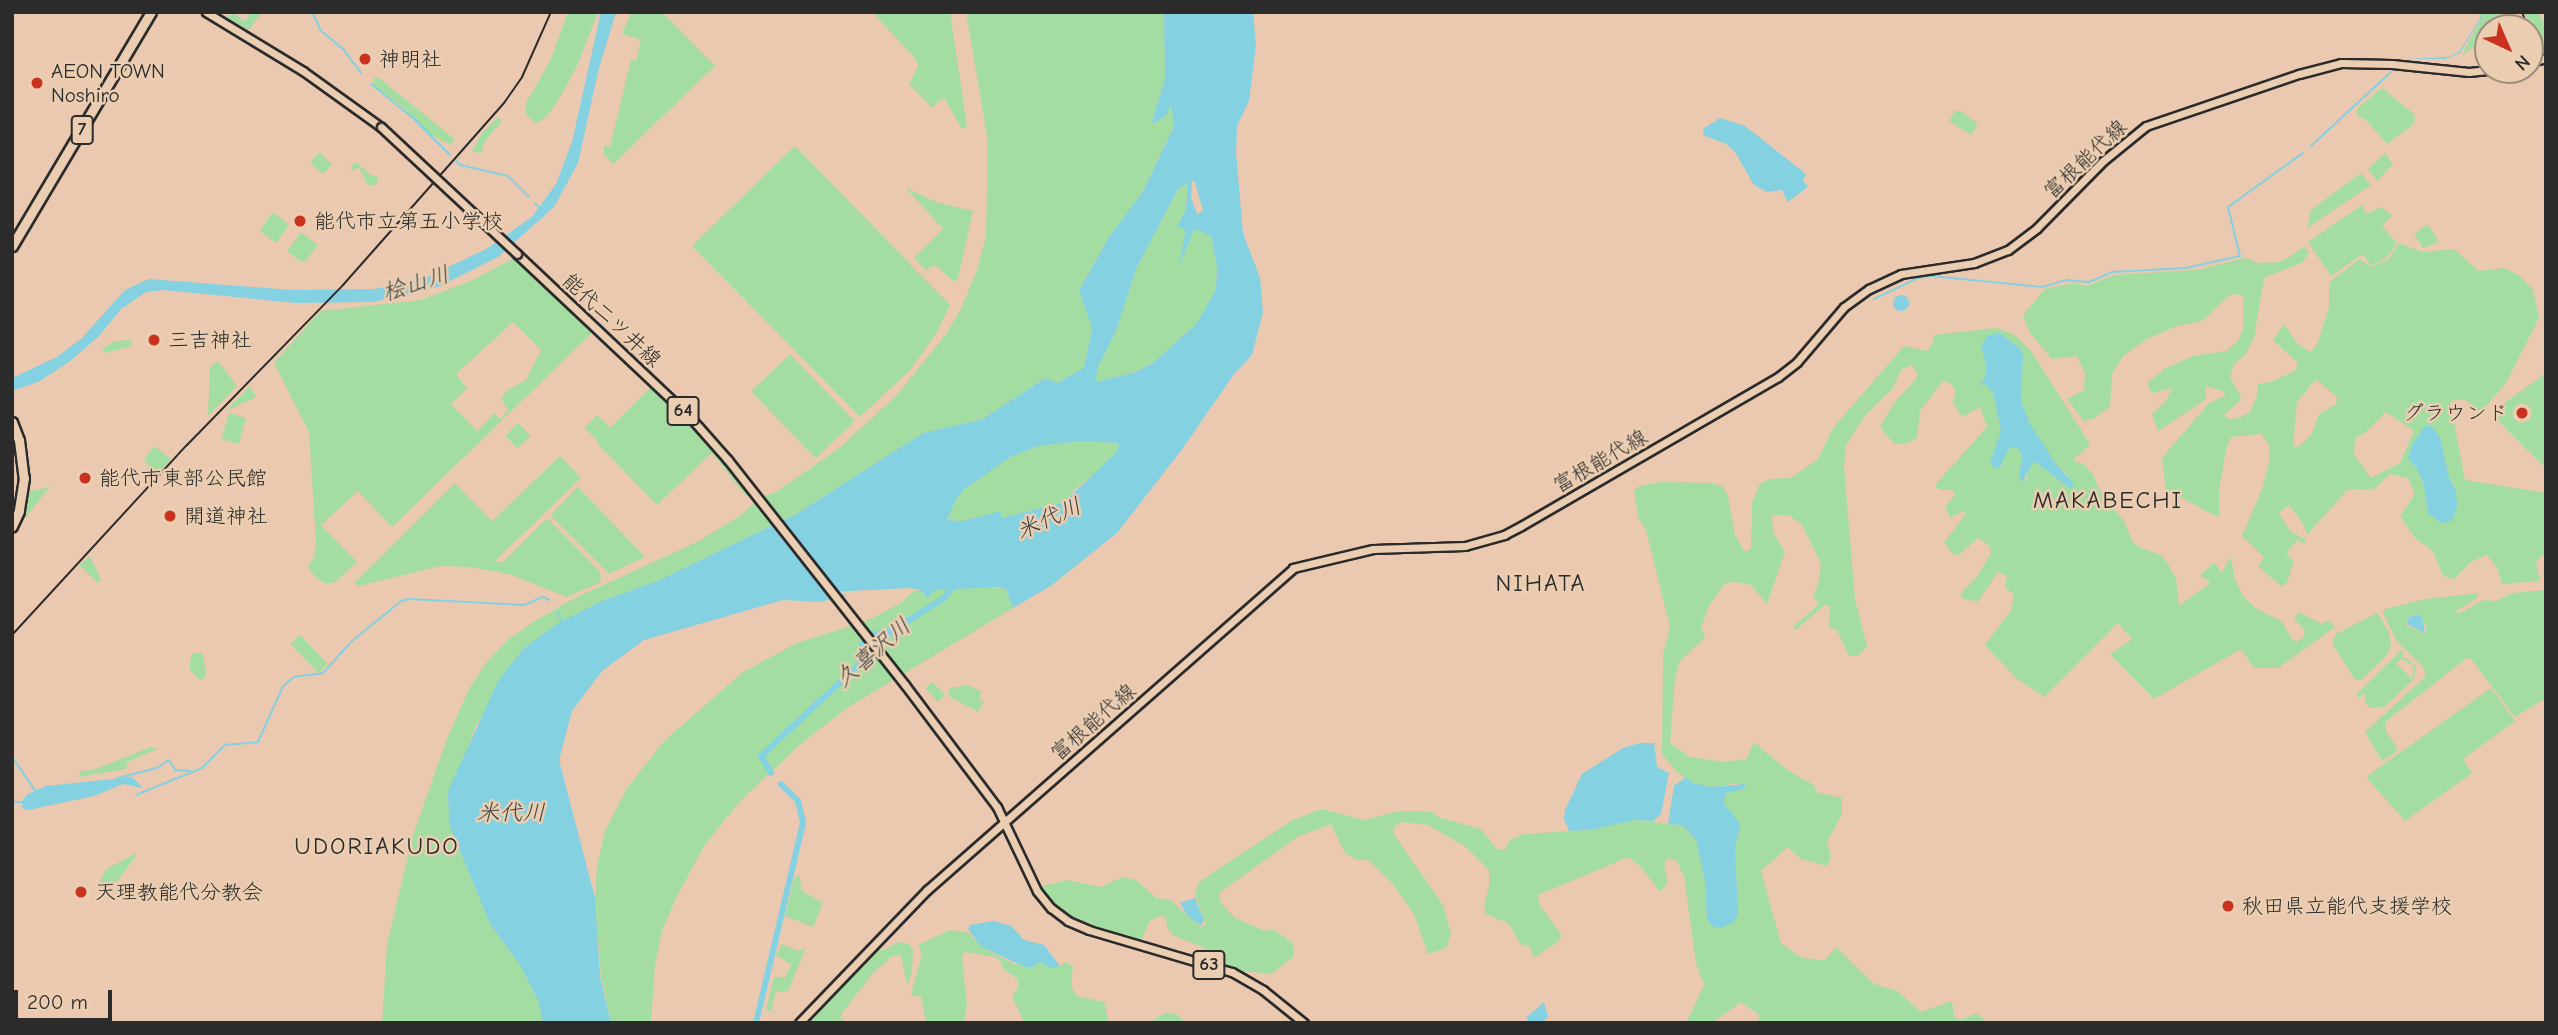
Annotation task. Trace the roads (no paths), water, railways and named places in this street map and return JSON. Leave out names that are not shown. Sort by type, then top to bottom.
[{"type":"highway","name":"7","points":[[12,246],[150,12]]},
{"type":"highway","points":[[12,422],[20,447],[23,486],[12,526]]},
{"type":"main road","name":"能代二ツ井線","points":[[206,12],[322,83],[381,127],[690,417],[900,678],[1005,821]]},
{"type":"main road","name":"富根能代線","points":[[799,1023],[902,914],[1293,568],[1373,549],[1465,546],[1504,535],[1778,377],[1797,362],[1844,307],[1869,289],[1900,274],[1974,263],[2008,250],[2037,228],[2103,161],[2146,126],[2300,74],[2341,63],[2392,64],[2474,71]]},
{"type":"main road","name":"63","points":[[1005,821],[1037,891],[1068,921],[1101,934],[1232,972],[1263,990],[1304,1023]]},
{"type":"water","name":"桧山川","points":[[601,12],[616,12],[598,72],[578,163],[554,207],[498,257],[438,287],[373,302],[296,303],[163,290],[146,292],[121,309],[98,337],[69,362],[38,382],[12,391],[12,378],[57,357],[81,339],[125,290],[149,279],[292,290],[375,289],[430,276],[486,249],[532,217],[556,184],[572,142]]},
{"type":"water","name":"米代川","points":[[1164,12],[1253,12],[1256,45],[1249,101],[1237,126],[1236,153],[1243,233],[1260,278],[1263,312],[1252,355],[1234,374],[1183,448],[1117,533],[1052,585],[1013,608],[1006,589],[997,587],[935,590],[927,598],[921,590],[909,588],[829,592],[848,595],[820,602],[783,600],[644,640],[602,671],[572,711],[559,760],[595,898],[600,976],[611,1023],[543,1023],[538,1000],[520,965],[490,924],[449,824],[448,791],[498,681],[523,649],[557,624],[602,601],[662,579],[798,513],[923,433],[983,419],[1045,378],[1057,383],[1084,368],[1092,328],[1079,290],[1109,237],[1144,190],[1174,126],[1171,104],[1167,114],[1154,124],[1152,121],[1165,79]],"holes":[[[1192,181],[1195,182],[1203,211],[1197,214],[1191,197]],[[1188,183],[1186,209],[1177,227],[1184,228],[1185,234],[1179,266],[1194,229],[1211,236],[1217,266],[1216,289],[1197,323],[1153,363],[1136,372],[1096,382],[1097,369],[1116,331],[1136,269],[1178,189]],[[1081,441],[1119,443],[1117,452],[1064,502],[1001,518],[1001,511],[963,521],[947,520],[957,498],[966,488],[1012,456],[1038,446]]]},
{"type":"water","points":[[2474,28],[2460,53],[2446,59],[2407,59],[2448,57],[2459,52]]},
{"type":"water","points":[[1720,118],[1745,126],[1806,174],[1803,181],[1808,186],[1788,202],[1782,190],[1767,192],[1754,185],[1735,152],[1726,144],[1703,135],[1704,128]]},
{"type":"water","points":[[1901,295],[1907,297],[1907,309],[1901,311],[1895,309],[1893,303],[1895,297]]},
{"type":"water","points":[[1999,333],[2020,348],[2023,356],[2021,401],[2030,424],[2056,464],[2074,484],[2071,489],[2034,461],[2022,482],[2019,479],[2022,454],[2016,447],[2009,448],[2000,467],[1995,469],[1990,463],[2001,431],[1993,392],[1985,384],[1979,385],[1985,378],[1986,365],[1981,346],[1987,336]]},
{"type":"water","points":[[2430,425],[2440,437],[2449,478],[2456,491],[2457,506],[2453,519],[2443,524],[2428,513],[2424,485],[2416,467],[2408,459],[2412,445],[2424,427]]},
{"type":"water","points":[[2417,614],[2422,617],[2425,633],[2407,624],[2408,618]]},
{"type":"water","points":[[1640,743],[1654,743],[1657,767],[1669,773],[1661,814],[1653,821],[1634,820],[1591,830],[1569,831],[1564,819],[1565,810],[1582,774],[1623,748]]},
{"type":"water","points":[[132,777],[143,788],[123,784],[94,796],[28,810],[23,809],[21,802],[28,794],[46,786]]},
{"type":"water","points":[[1686,777],[1693,783],[1711,787],[1745,784],[1745,788],[1725,794],[1724,804],[1740,827],[1735,847],[1738,914],[1734,922],[1721,928],[1714,927],[1707,920],[1705,881],[1696,840],[1682,825],[1668,824],[1674,786]]},
{"type":"water","points":[[1195,898],[1204,920],[1201,926],[1187,915],[1180,903]]},
{"type":"water","points":[[994,921],[1011,926],[1024,940],[1044,945],[1060,966],[1049,968],[1040,961],[1033,967],[1025,967],[980,946],[968,929],[970,925]]},
{"type":"water","points":[[1544,1002],[1548,1017],[1542,1023],[1530,1023],[1526,1018]]},
{"type":"waterway","points":[[312,12],[321,31],[343,49],[362,74]]},
{"type":"waterway","points":[[2311,146],[2391,72]]},
{"type":"waterway","points":[[371,84],[413,118],[450,155]]},
{"type":"waterway","points":[[1874,299],[1918,278],[1931,276],[2042,287],[2066,280],[2089,282],[2112,272],[2186,268],[2240,256],[2228,207],[2303,153]]},
{"type":"waterway","points":[[456,161],[460,165],[508,176],[529,197]]},
{"type":"waterway","points":[[535,203],[540,208]]},
{"type":"waterway","name":"久喜沢川","points":[[771,773],[761,756],[892,631],[944,598],[954,585]]},
{"type":"waterway","points":[[136,795],[202,768],[225,745],[258,742],[283,686],[294,677],[323,673],[352,641],[401,601],[409,599],[524,605],[543,597],[549,600]]},
{"type":"waterway","points":[[557,612],[563,623]]},
{"type":"waterway","points":[[860,662],[863,643],[872,635],[891,631]]},
{"type":"waterway","points":[[12,757],[36,792]]},
{"type":"waterway","points":[[118,778],[157,768],[169,760],[175,770],[190,771]]},
{"type":"waterway","name":"久喜沢川","points":[[756,1023],[803,822],[798,801],[781,784]]},
{"type":"waterway","points":[[12,802],[21,802]]},
{"type":"railway","points":[[12,635],[187,445],[343,285],[504,103],[522,77],[551,12]]},
{"type":"railway","points":[[2544,58],[2546,62]]},
{"type":"place","name":"神明社","points":[[365,59]]},
{"type":"place","name":"AEON TOWN Noshiro","points":[[37,83]]},
{"type":"place","name":"能代市立第五小学校","points":[[300,221]]},
{"type":"place","name":"三吉神社","points":[[154,340]]},
{"type":"place","name":"グラウンド","points":[[2522,413]]},
{"type":"place","name":"能代市東部公民館","points":[[85,478]]},
{"type":"place","name":"開道神社","points":[[170,516]]},
{"type":"place","name":"天理教能代分教会","points":[[81,892]]},
{"type":"place","name":"秋田県立能代支援学校","points":[[2228,906]]},
{"type":"district","name":"MAKABECHI","points":[[2108,501]]},
{"type":"district","name":"NIHATA","points":[[1541,584]]},
{"type":"district","name":"UDORIAKUDO","points":[[377,847]]}]
